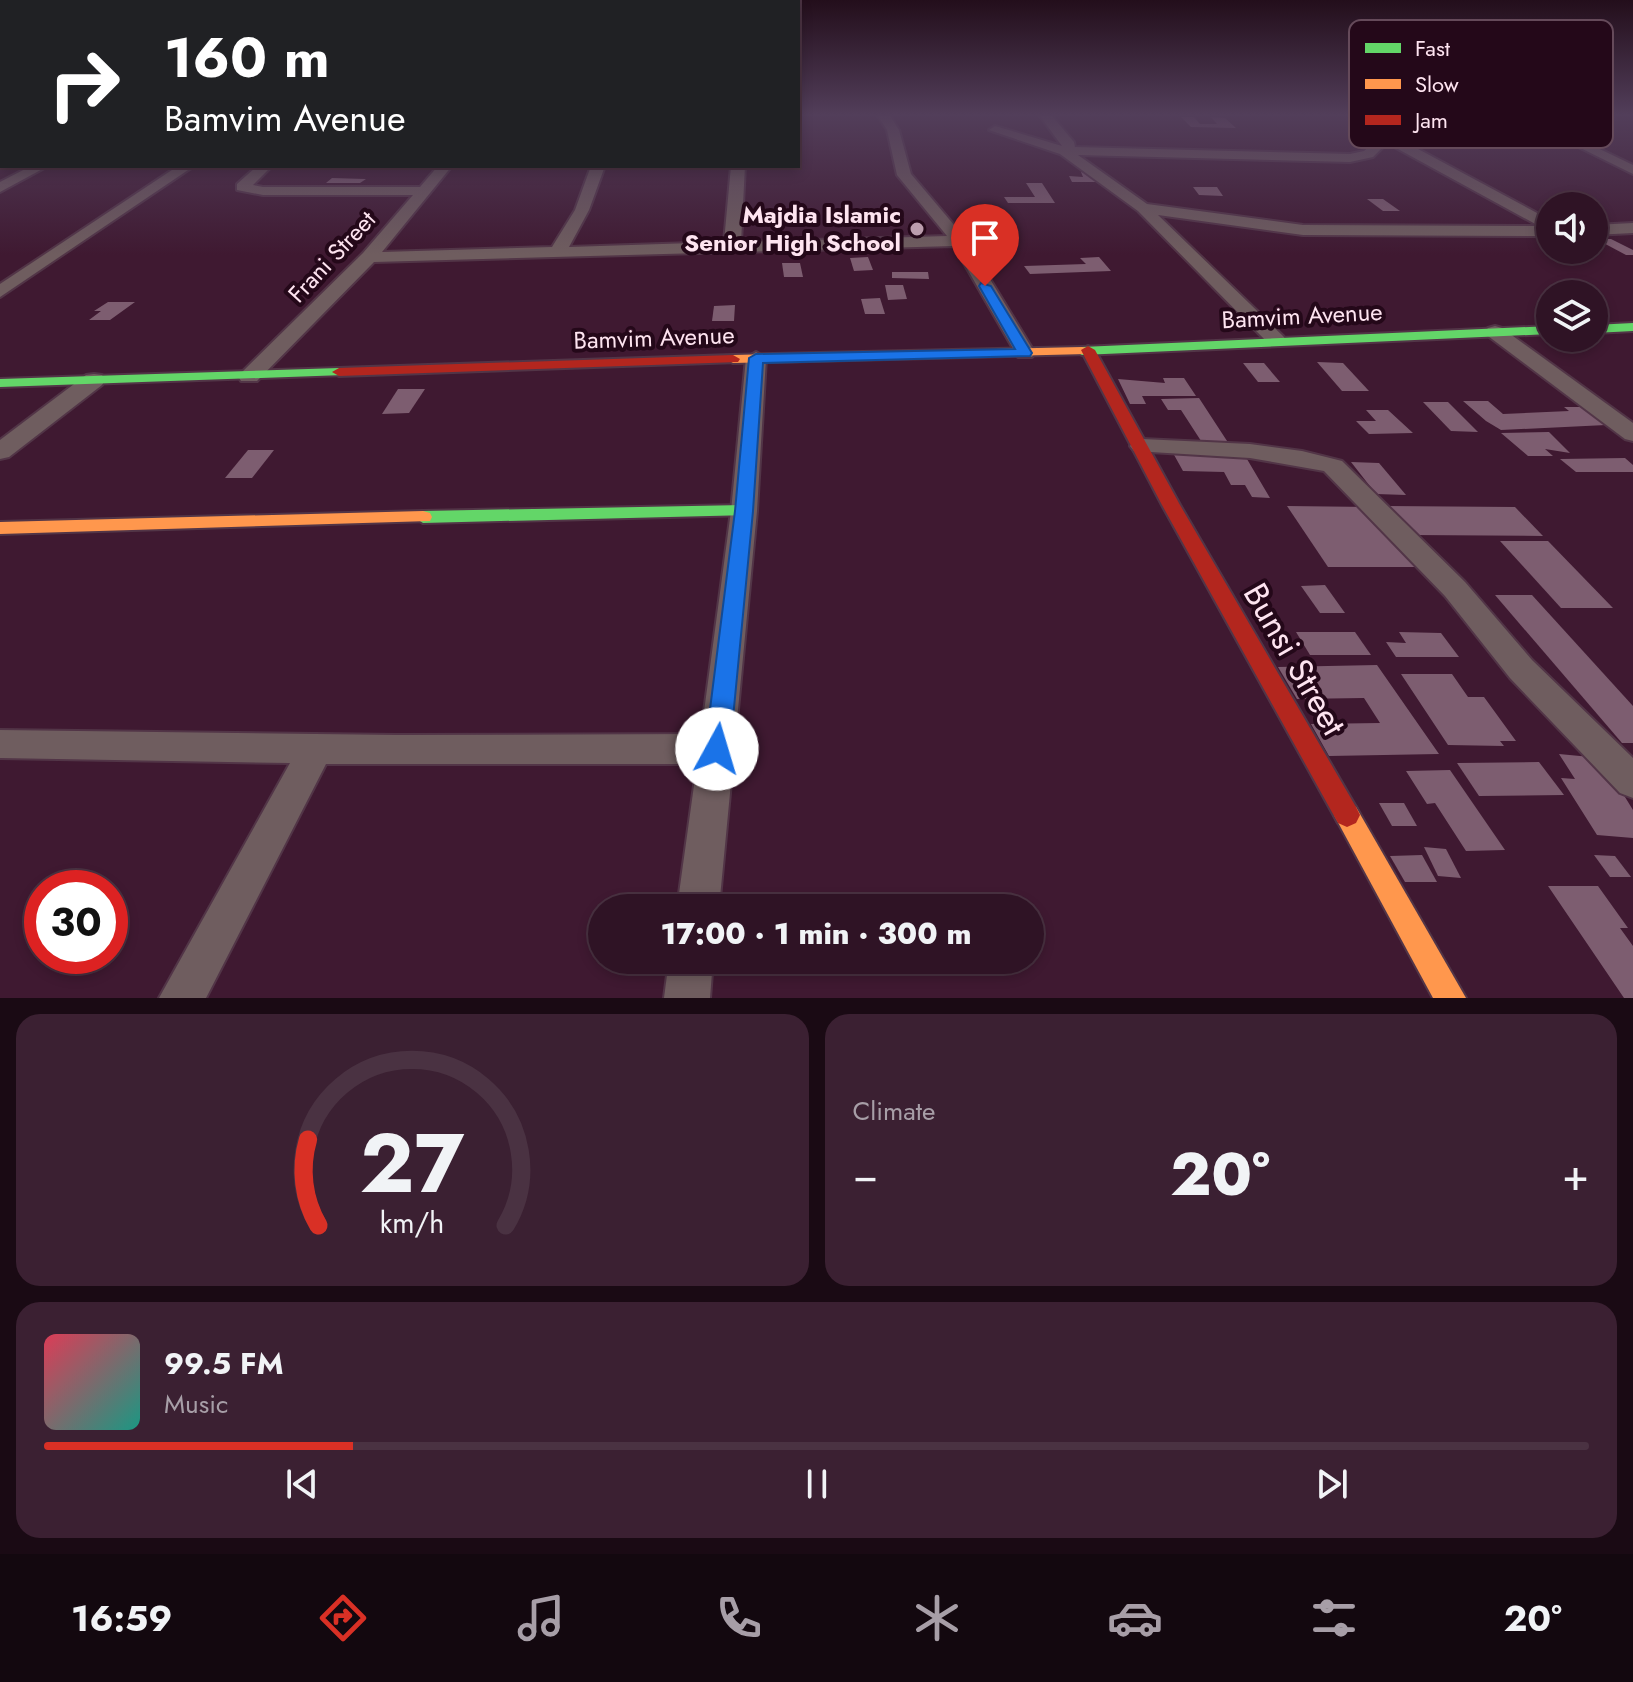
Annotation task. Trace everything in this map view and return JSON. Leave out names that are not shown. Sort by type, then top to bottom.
[{"type":"street","points":[[901,163],[904,175],[959,241],[1025,353]]},
{"type":"street","points":[[1080,163],[1143,208],[1276,340]]},
{"type":"street","points":[[1432,163],[1536,220]]},
{"type":"street","points":[[0,188],[37,168]]},
{"type":"street","points":[[0,292],[184,168]]},
{"type":"street","points":[[263,168],[242,187],[263,191],[422,191]]},
{"type":"street","name":"Frani Street","points":[[249,376],[369,257],[443,168]]},
{"type":"street","points":[[558,251],[582,210],[597,168]]},
{"type":"street","points":[[732,248],[738,168]]},
{"type":"street","points":[[1143,208],[1303,230],[1536,228]]},
{"type":"street","points":[[1608,229],[1633,228]]},
{"type":"street","points":[[369,257],[959,241]]},
{"type":"street","points":[[1608,328],[1633,327]]},
{"type":"street","name":"Bamvim Avenue","points":[[0,383],[756,358],[1025,353],[1536,331]]},
{"type":"street","points":[[1495,332],[1630,429]]},
{"type":"street","name":"Bunsi Street","points":[[1088,350],[1142,446],[1178,519],[1450,998]]},
{"type":"street","points":[[700,894],[744,511],[756,358]]},
{"type":"street","points":[[0,452],[94,380]]},
{"type":"street","points":[[1142,446],[1250,451],[1333,466],[1445,579],[1521,669],[1633,782]]},
{"type":"street","points":[[0,528],[182,521],[744,511]]},
{"type":"street","points":[[0,744],[316,749],[717,749]]},
{"type":"street","points":[[182,998],[316,749]]},
{"type":"street","points":[[687,998],[690,974]]},
{"type":"building","points":[[1081,172],[1093,173],[1100,182],[1072,182],[1069,176],[1083,177]]},
{"type":"building","points":[[332,178],[366,179],[360,183],[326,183]]},
{"type":"building","points":[[1026,183],[1042,183],[1055,203],[1008,203],[1004,197],[1035,197]]},
{"type":"building","points":[[1193,187],[1217,187],[1223,196],[1199,195]]},
{"type":"building","points":[[1367,199],[1383,199],[1400,211],[1383,211]]},
{"type":"building","points":[[1608,239],[1633,250],[1633,255],[1626,255],[1608,245]]},
{"type":"building","points":[[868,257],[873,270],[854,271],[850,258]]},
{"type":"building","points":[[1099,257],[1111,271],[1030,274],[1024,266],[1086,264],[1080,258]]},
{"type":"building","points":[[782,263],[800,263],[803,277],[784,277]]},
{"type":"building","points":[[892,272],[928,272],[929,279],[892,278]]},
{"type":"building","points":[[885,285],[903,285],[907,299],[888,300]]},
{"type":"building","points":[[880,298],[885,314],[865,314],[861,299]]},
{"type":"building","points":[[108,302],[135,302],[110,320],[89,320],[101,311],[94,311]]},
{"type":"building","points":[[735,305],[734,321],[712,321],[714,306]]},
{"type":"building","points":[[1317,362],[1343,363],[1369,391],[1342,391]]},
{"type":"building","points":[[1243,363],[1264,363],[1280,382],[1258,382]]},
{"type":"building","points":[[1163,378],[1184,378],[1196,396],[1142,396],[1146,404],[1130,404],[1118,379],[1165,383]]},
{"type":"building","points":[[398,389],[425,389],[409,413],[382,414]]},
{"type":"building","points":[[1199,398],[1229,444],[1203,444],[1181,410],[1168,410],[1161,399]]},
{"type":"building","points":[[1463,401],[1488,401],[1503,414],[1569,411],[1564,407],[1581,407],[1606,425],[1501,430]]},
{"type":"building","points":[[1423,402],[1448,402],[1478,432],[1451,431]]},
{"type":"building","points":[[1366,410],[1388,410],[1413,433],[1369,434],[1356,421],[1376,421]]},
{"type":"building","points":[[1549,432],[1570,453],[1545,449],[1553,456],[1528,456],[1501,433]]},
{"type":"building","points":[[248,450],[274,450],[252,478],[225,478]]},
{"type":"building","points":[[1173,453],[1244,454],[1270,498],[1252,497],[1245,485],[1231,485],[1224,472],[1183,471]]},
{"type":"building","points":[[1625,458],[1633,465],[1633,472],[1576,472],[1560,459]]},
{"type":"building","points":[[1351,462],[1379,463],[1406,495],[1376,494]]},
{"type":"building","points":[[1287,506],[1371,507],[1420,567],[1328,567]]},
{"type":"building","points":[[1387,506],[1515,507],[1543,536],[1411,535]]},
{"type":"building","points":[[1500,541],[1548,541],[1613,608],[1561,608]]},
{"type":"building","points":[[1325,585],[1345,613],[1320,613],[1301,586]]},
{"type":"building","points":[[1495,595],[1532,595],[1633,706],[1633,743],[1622,743]]},
{"type":"building","points":[[1296,632],[1355,632],[1371,655],[1310,655]]},
{"type":"building","points":[[1399,632],[1441,633],[1459,657],[1396,657],[1386,642],[1406,643]]},
{"type":"building","points":[[1377,665],[1439,754],[1329,756],[1311,724],[1380,723],[1364,698],[1297,699],[1278,667]]},
{"type":"building","points":[[1401,674],[1452,674],[1468,697],[1484,697],[1516,741],[1500,741],[1504,746],[1448,745]]},
{"type":"building","points":[[1559,754],[1601,758],[1633,810],[1633,838],[1597,835],[1561,778],[1575,779]]},
{"type":"building","points":[[1539,762],[1564,795],[1479,796],[1457,763]]},
{"type":"building","points":[[1450,770],[1505,850],[1466,851],[1435,803],[1427,804],[1406,771]]},
{"type":"building","points":[[1379,803],[1404,803],[1417,826],[1392,826]]},
{"type":"building","points":[[1424,847],[1446,849],[1461,878],[1438,876]]},
{"type":"building","points":[[1422,855],[1437,882],[1405,882],[1390,856]]},
{"type":"building","points":[[1594,855],[1615,856],[1631,877],[1610,877]]},
{"type":"building","points":[[1548,886],[1598,886],[1628,928],[1620,928],[1633,946],[1633,998],[1624,998]]},
{"type":"traffic: fast","points":[[1608,328],[1633,327]]},
{"type":"traffic: fast","points":[[1082,351],[1536,331]]},
{"type":"traffic: fast","points":[[0,383],[339,372]]},
{"type":"traffic: fast","points":[[423,517],[744,511]]},
{"type":"traffic: slow","points":[[733,359],[1082,351]]},
{"type":"traffic: slow","points":[[0,528],[423,517]]},
{"type":"traffic: slow","points":[[1347,815],[1450,998]]},
{"type":"traffic: jam","points":[[1088,350],[1171,505],[1347,815]]},
{"type":"traffic: jam","points":[[339,372],[733,359]]},
{"type":"place","name":"Majdia Islamic Senior High School","points":[[917,229]]},
{"type":"route","points":[[717,749],[744,511],[756,358],[1025,353],[985,286]]}]
